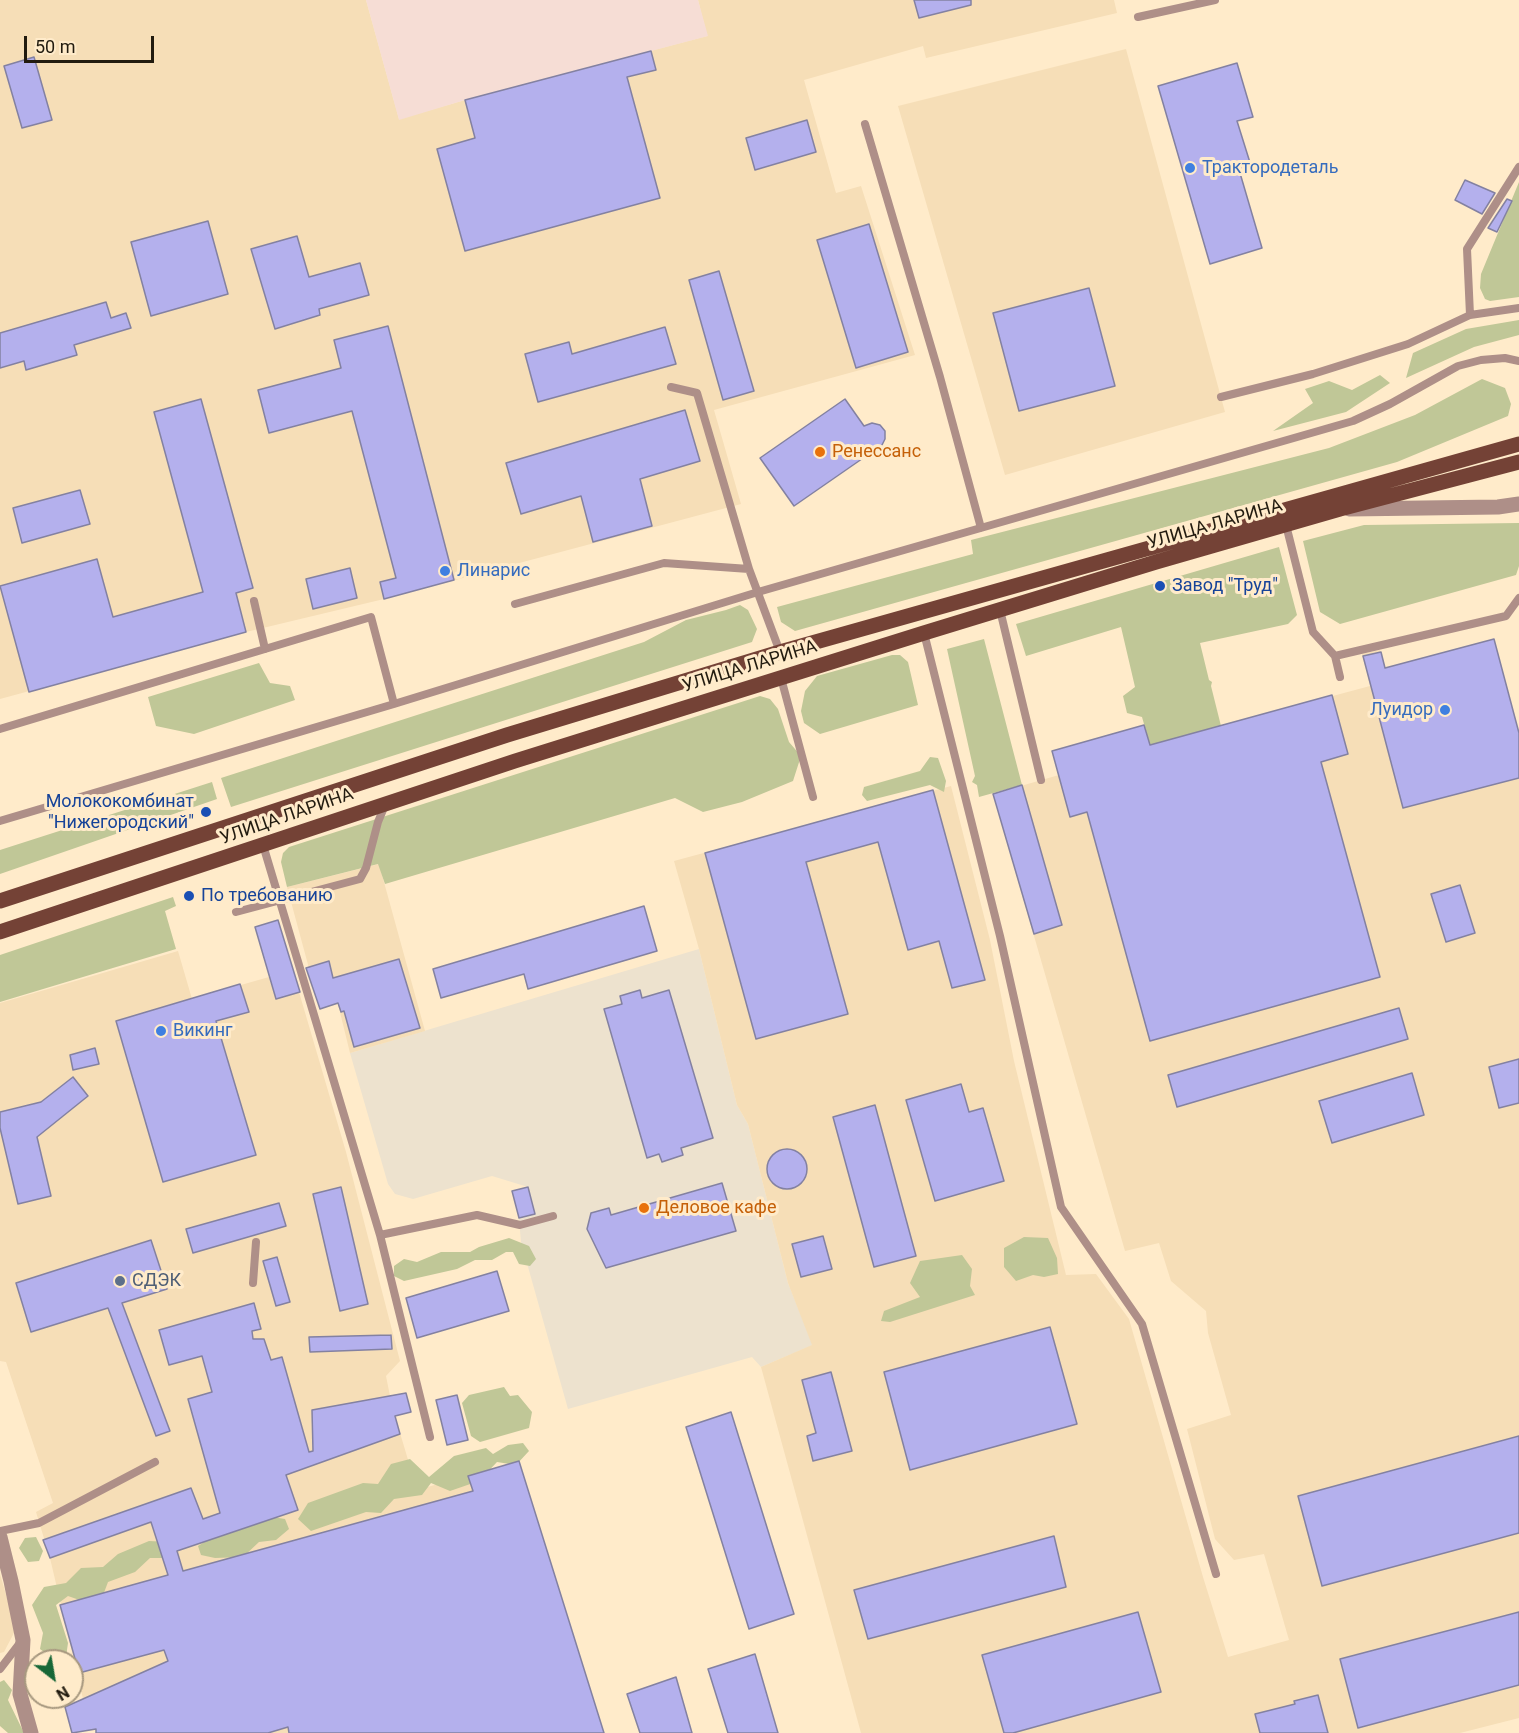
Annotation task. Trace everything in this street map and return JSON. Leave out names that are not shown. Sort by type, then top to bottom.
[{"type":"main road","name":"УЛИЦА ЛАРИНА","points":[[0,901],[507,735],[780,652],[1519,444]]},
{"type":"main road","name":"УЛИЦА ЛАРИНА","points":[[0,932],[385,804],[924,633],[1340,509],[1519,462]]},
{"type":"street","points":[[1340,509],[1498,507],[1519,504]]},
{"type":"street","points":[[0,1537],[22,1641],[20,1694],[31,1733]]},
{"type":"lane","points":[[1138,17],[1215,0]]},
{"type":"lane","points":[[865,124],[940,377],[981,528]]},
{"type":"lane","points":[[1470,315],[1467,249],[1519,167]]},
{"type":"lane","points":[[1221,397],[1313,374],[1408,344],[1470,315],[1519,308]]},
{"type":"lane","points":[[0,821],[394,704],[758,591],[1353,421],[1390,404],[1458,366],[1480,360],[1505,358],[1519,361]]},
{"type":"lane","points":[[671,387],[697,393],[749,569],[780,652]]},
{"type":"lane","points":[[1286,525],[1313,632],[1335,656],[1340,677]]},
{"type":"lane","points":[[515,604],[664,564],[749,569]]},
{"type":"lane","points":[[1335,656],[1506,616],[1519,598]]},
{"type":"lane","points":[[254,601],[265,649]]},
{"type":"lane","points":[[1000,610],[1041,780]]},
{"type":"lane","points":[[0,729],[371,617],[394,704]]},
{"type":"lane","points":[[924,633],[1000,936],[1061,1207],[1142,1323],[1216,1574]]},
{"type":"lane","points":[[781,678],[813,798]]},
{"type":"lane","points":[[236,912],[360,879],[366,868],[385,804]]},
{"type":"lane","points":[[263,845],[380,1235],[430,1437]]},
{"type":"lane","points":[[380,1235],[477,1215],[520,1225],[553,1216]]},
{"type":"lane","points":[[253,1283],[256,1242]]},
{"type":"lane","points":[[0,1532],[39,1522],[155,1462]]},
{"type":"lane","points":[[0,1669],[22,1641]]},
{"type":"shaded area","points":[[0,0],[366,0],[399,119],[707,36],[698,0],[1114,0],[1117,13],[926,58],[923,46],[804,80],[836,193],[861,186],[915,355],[714,410],[741,504],[384,599],[246,632],[0,699]]},
{"type":"shaded area","points":[[366,0],[698,0],[708,36],[465,100],[399,120]]},
{"type":"shaded area","points":[[1126,49],[1225,412],[1005,475],[898,106]]},
{"type":"shaded area","points":[[1494,639],[1519,733],[1519,1718],[1460,1733],[861,1733],[761,1367],[812,1345],[788,1283],[748,1124],[737,1105],[699,949],[674,861],[951,786],[990,940],[1014,1061],[1066,1275],[1096,1274],[1129,1319],[1228,1657],[1289,1640],[1264,1554],[1234,1560],[1215,1539],[1187,1429],[1231,1415],[1208,1333],[1206,1311],[1171,1281],[1159,1243],[1125,1251],[993,794],[1059,775],[1052,751],[1144,725],[1150,745],[1370,686],[1362,654],[1380,650],[1385,668]]},
{"type":"shaded area","points":[[379,864],[425,1031],[350,1053],[338,1004],[320,1009],[287,887]]},
{"type":"shaded area","points":[[699,949],[737,1105],[748,1124],[788,1283],[813,1345],[761,1367],[752,1357],[568,1409],[521,1242],[519,1219],[535,1214],[528,1187],[492,1176],[413,1199],[395,1194],[388,1184],[350,1053]]},
{"type":"shaded area","points":[[178,951],[192,999],[269,977],[276,999],[299,992],[346,1152],[400,1361],[386,1376],[390,1396],[406,1393],[411,1412],[395,1416],[417,1490],[519,1461],[604,1733],[97,1733],[95,1729],[72,1733],[66,1709],[84,1709],[84,1649],[71,1649],[50,1558],[36,1512],[53,1503],[6,1362],[0,1361],[0,1003]]},
{"type":"shaded area","points":[[0,1574],[16,1629],[4,1652],[0,1653]]},
{"type":"green space","points":[[1519,182],[1519,297],[1490,301],[1485,299],[1480,288],[1481,274]]},
{"type":"green space","points":[[1519,320],[1519,335],[1474,347],[1406,378],[1413,353],[1466,329]]},
{"type":"green space","points":[[1380,375],[1390,383],[1346,412],[1273,431],[1313,403],[1305,389],[1329,381],[1352,390]]},
{"type":"green space","points":[[1482,379],[1505,388],[1511,404],[1508,416],[1397,462],[795,631],[781,622],[777,607],[973,554],[971,540],[1329,448],[1415,415]]},
{"type":"green space","points":[[1519,523],[1519,566],[1516,575],[1340,624],[1320,612],[1303,541],[1364,525]]},
{"type":"green space","points":[[1279,547],[1297,615],[1288,624],[1200,643],[1209,680],[1212,682],[1221,726],[1150,745],[1142,717],[1127,713],[1123,696],[1135,687],[1121,627],[1026,656],[1016,624]]},
{"type":"green space","points":[[740,605],[748,610],[757,629],[752,642],[231,807],[221,778],[644,642],[686,620]]},
{"type":"green space","points":[[984,639],[1022,785],[979,797],[977,785],[972,782],[975,776],[947,649]]},
{"type":"green space","points":[[892,655],[900,655],[908,662],[918,705],[820,734],[804,723],[801,711],[805,691],[817,676]]},
{"type":"green space","points":[[259,663],[270,683],[290,686],[295,700],[194,734],[156,726],[148,697]]},
{"type":"green space","points":[[760,696],[770,699],[778,709],[789,742],[801,756],[793,781],[742,802],[703,812],[675,798],[385,884],[378,864],[287,887],[281,862],[283,853],[289,847]]},
{"type":"green space","points":[[930,757],[938,758],[946,781],[944,792],[930,785],[867,801],[862,795],[864,787],[920,771]]},
{"type":"green space","points":[[212,782],[217,799],[0,874],[0,850]]},
{"type":"green space","points":[[173,897],[176,906],[165,911],[176,949],[0,1002],[0,955]]},
{"type":"green space","points":[[1024,1237],[1048,1238],[1057,1258],[1058,1274],[1044,1277],[1033,1275],[1016,1281],[1004,1267],[1004,1248]]},
{"type":"green space","points":[[509,1238],[529,1246],[536,1259],[530,1266],[519,1264],[513,1252],[506,1252],[492,1260],[475,1260],[457,1269],[404,1281],[394,1276],[394,1266],[404,1259],[417,1262],[441,1252],[470,1252]]},
{"type":"green space","points":[[962,1255],[972,1269],[970,1286],[975,1295],[890,1322],[881,1321],[884,1311],[920,1297],[910,1283],[920,1261]]},
{"type":"green space","points":[[504,1387],[510,1396],[518,1395],[532,1412],[529,1428],[480,1442],[471,1436],[462,1403],[469,1395]]},
{"type":"green space","points":[[523,1443],[529,1451],[516,1465],[497,1462],[479,1481],[450,1491],[431,1483],[422,1495],[394,1499],[381,1513],[366,1512],[311,1531],[298,1519],[308,1503],[363,1483],[378,1484],[391,1464],[410,1459],[429,1477],[454,1456],[486,1448],[493,1454],[508,1445]]},
{"type":"green space","points":[[260,1515],[285,1519],[289,1529],[276,1540],[259,1542],[243,1557],[215,1558],[201,1555],[198,1546],[230,1526]]},
{"type":"green space","points":[[36,1537],[43,1551],[39,1561],[28,1562],[19,1548],[25,1538]]},
{"type":"green space","points":[[149,1541],[169,1542],[164,1558],[150,1558],[135,1572],[108,1582],[102,1598],[88,1603],[68,1596],[56,1605],[68,1643],[67,1649],[40,1649],[43,1633],[32,1605],[44,1587],[66,1583],[81,1568],[103,1567],[118,1554]]},
{"type":"green space","points":[[4,1680],[12,1690],[8,1700],[24,1733],[8,1733],[0,1726],[0,1682]]},
{"type":"building","points":[[914,0],[971,0],[971,5],[919,18]]},
{"type":"building","points":[[651,51],[656,70],[627,77],[660,198],[465,251],[437,149],[475,138],[465,100]]},
{"type":"building","points":[[34,57],[52,120],[22,128],[4,66]]},
{"type":"building","points":[[1237,63],[1253,117],[1237,121],[1252,169],[1240,173],[1262,248],[1210,264],[1158,86]]},
{"type":"building","points":[[807,120],[816,152],[755,170],[746,138]]},
{"type":"building","points":[[1465,180],[1495,193],[1482,214],[1455,200]]},
{"type":"building","points":[[1507,199],[1512,201],[1497,232],[1488,228]]},
{"type":"building","points":[[208,221],[228,294],[151,316],[131,242]]},
{"type":"building","points":[[869,224],[908,352],[856,368],[817,240]]},
{"type":"building","points":[[297,236],[309,277],[360,263],[369,295],[319,309],[320,315],[275,329],[251,249]]},
{"type":"building","points":[[719,271],[754,391],[723,400],[689,280]]},
{"type":"building","points":[[1089,288],[1115,386],[1019,411],[993,313]]},
{"type":"building","points":[[106,302],[111,318],[126,313],[131,328],[74,345],[77,355],[26,370],[24,361],[0,368],[0,333]]},
{"type":"building","points":[[388,326],[454,580],[384,599],[380,582],[396,578],[352,411],[269,433],[258,390],[341,368],[334,340]]},
{"type":"building","points":[[665,327],[676,364],[538,402],[525,354],[569,342],[572,354]]},
{"type":"building","points":[[201,399],[253,588],[236,593],[246,632],[29,692],[0,586],[97,559],[113,617],[203,592],[154,412]]},
{"type":"building","name":"Ренессанс","points":[[845,399],[864,426],[872,423],[880,425],[885,431],[885,439],[882,445],[794,506],[760,458]]},
{"type":"building","points":[[685,410],[700,461],[640,479],[652,526],[593,542],[581,496],[521,514],[506,463]]},
{"type":"building","points":[[80,490],[90,524],[22,543],[13,508]]},
{"type":"building","points":[[350,568],[357,598],[313,609],[306,579]]},
{"type":"building","name":"Луидор","points":[[1494,639],[1519,733],[1519,778],[1403,808],[1363,656],[1381,652],[1385,668]]},
{"type":"building","points":[[1332,695],[1348,754],[1321,762],[1380,977],[1150,1041],[1087,812],[1070,817],[1052,751],[1144,725],[1150,745]]},
{"type":"building","points":[[1022,785],[1062,925],[1034,934],[993,794]]},
{"type":"building","points":[[933,790],[985,980],[952,988],[939,941],[908,950],[878,842],[806,862],[848,1014],[756,1039],[705,853]]},
{"type":"building","points":[[1460,885],[1475,933],[1446,942],[1431,894]]},
{"type":"building","points":[[644,906],[657,951],[528,989],[524,974],[441,998],[433,969]]},
{"type":"building","points":[[278,920],[300,992],[276,999],[255,927]]},
{"type":"building","points":[[399,959],[420,1028],[354,1047],[344,1011],[341,1012],[338,1003],[320,1009],[306,968],[329,961],[333,978]]},
{"type":"building","points":[[240,984],[249,1012],[216,1021],[256,1155],[163,1182],[116,1021]]},
{"type":"building","points":[[640,990],[642,998],[669,990],[713,1138],[681,1148],[683,1155],[662,1162],[659,1154],[647,1158],[604,1009],[622,1004],[620,996]]},
{"type":"building","points":[[1399,1008],[1408,1039],[1177,1107],[1168,1075]]},
{"type":"building","points":[[95,1048],[99,1064],[73,1070],[70,1055]]},
{"type":"building","points":[[1519,1059],[1519,1103],[1499,1108],[1489,1067]]},
{"type":"building","points":[[1412,1073],[1424,1115],[1332,1143],[1319,1101]]},
{"type":"building","points":[[73,1077],[88,1096],[37,1137],[51,1196],[18,1204],[0,1128],[0,1112],[41,1102]]},
{"type":"building","points":[[961,1084],[969,1112],[983,1108],[1004,1181],[935,1201],[906,1100]]},
{"type":"building","points":[[875,1105],[916,1256],[874,1267],[833,1117]]},
{"type":"building","points":[[787,1149],[801,1155],[807,1169],[801,1183],[787,1189],[773,1183],[767,1169],[773,1155]]},
{"type":"building","points":[[722,1183],[736,1231],[606,1268],[587,1229],[591,1213],[609,1208],[611,1215]]},
{"type":"building","points":[[341,1187],[368,1304],[340,1311],[313,1194]]},
{"type":"building","points":[[528,1187],[535,1214],[519,1218],[512,1191]]},
{"type":"building","points":[[279,1203],[286,1226],[193,1253],[186,1229]]},
{"type":"building","points":[[823,1236],[832,1269],[801,1277],[792,1244]]},
{"type":"building","points":[[151,1240],[167,1289],[122,1303],[170,1431],[156,1436],[108,1308],[31,1332],[16,1283]]},
{"type":"building","points":[[277,1257],[290,1302],[276,1306],[263,1261]]},
{"type":"building","points":[[497,1271],[509,1311],[417,1338],[406,1298]]},
{"type":"building","points":[[254,1303],[261,1329],[252,1331],[253,1339],[264,1339],[271,1360],[282,1357],[309,1452],[313,1451],[312,1410],[406,1393],[411,1412],[395,1416],[400,1434],[286,1475],[298,1510],[177,1551],[183,1571],[473,1491],[468,1476],[519,1461],[604,1733],[289,1733],[288,1727],[268,1733],[96,1733],[96,1729],[72,1733],[66,1709],[84,1709],[84,1699],[168,1661],[164,1650],[84,1672],[84,1649],[72,1649],[60,1605],[168,1575],[151,1522],[50,1558],[43,1540],[191,1488],[203,1519],[220,1513],[188,1399],[212,1392],[202,1356],[169,1365],[159,1330]]},
{"type":"building","points":[[1050,1327],[1077,1424],[910,1470],[884,1372]]},
{"type":"building","points":[[391,1335],[392,1349],[310,1352],[309,1337]]},
{"type":"building","points":[[831,1372],[852,1451],[813,1461],[807,1436],[816,1433],[802,1380]]},
{"type":"building","points":[[457,1395],[468,1440],[447,1445],[436,1400]]},
{"type":"building","points":[[731,1412],[794,1614],[749,1629],[686,1427]]},
{"type":"building","points":[[1519,1436],[1519,1533],[1322,1586],[1298,1496]]},
{"type":"building","points":[[1054,1536],[1066,1587],[868,1639],[854,1590]]},
{"type":"building","points":[[1138,1612],[1161,1692],[1013,1733],[1004,1733],[982,1655]]},
{"type":"building","points":[[1519,1612],[1519,1685],[1358,1728],[1340,1659]]},
{"type":"building","points":[[755,1654],[778,1733],[728,1733],[708,1669]]},
{"type":"building","points":[[676,1677],[692,1733],[640,1733],[627,1694]]},
{"type":"building","points":[[1318,1695],[1328,1733],[1260,1733],[1255,1714],[1295,1704],[1294,1701]]},
{"type":"place","name":"Трактородеталь","points":[[1190,168]]},
{"type":"place","name":"Ренессанс","points":[[820,452]]},
{"type":"place","name":"Линарис","points":[[445,571]]},
{"type":"place","name":"Завод \"Труд\"","points":[[1160,586]]},
{"type":"place","name":"Луидор","points":[[1445,710]]},
{"type":"place","name":"Молококомбинат \"Нижегородский\"","points":[[206,812]]},
{"type":"place","name":"По требованию","points":[[189,896]]},
{"type":"place","name":"Викинг","points":[[161,1031]]},
{"type":"place","name":"Деловое кафе","points":[[644,1208]]},
{"type":"place","name":"СДЭК","points":[[120,1281]]}]
